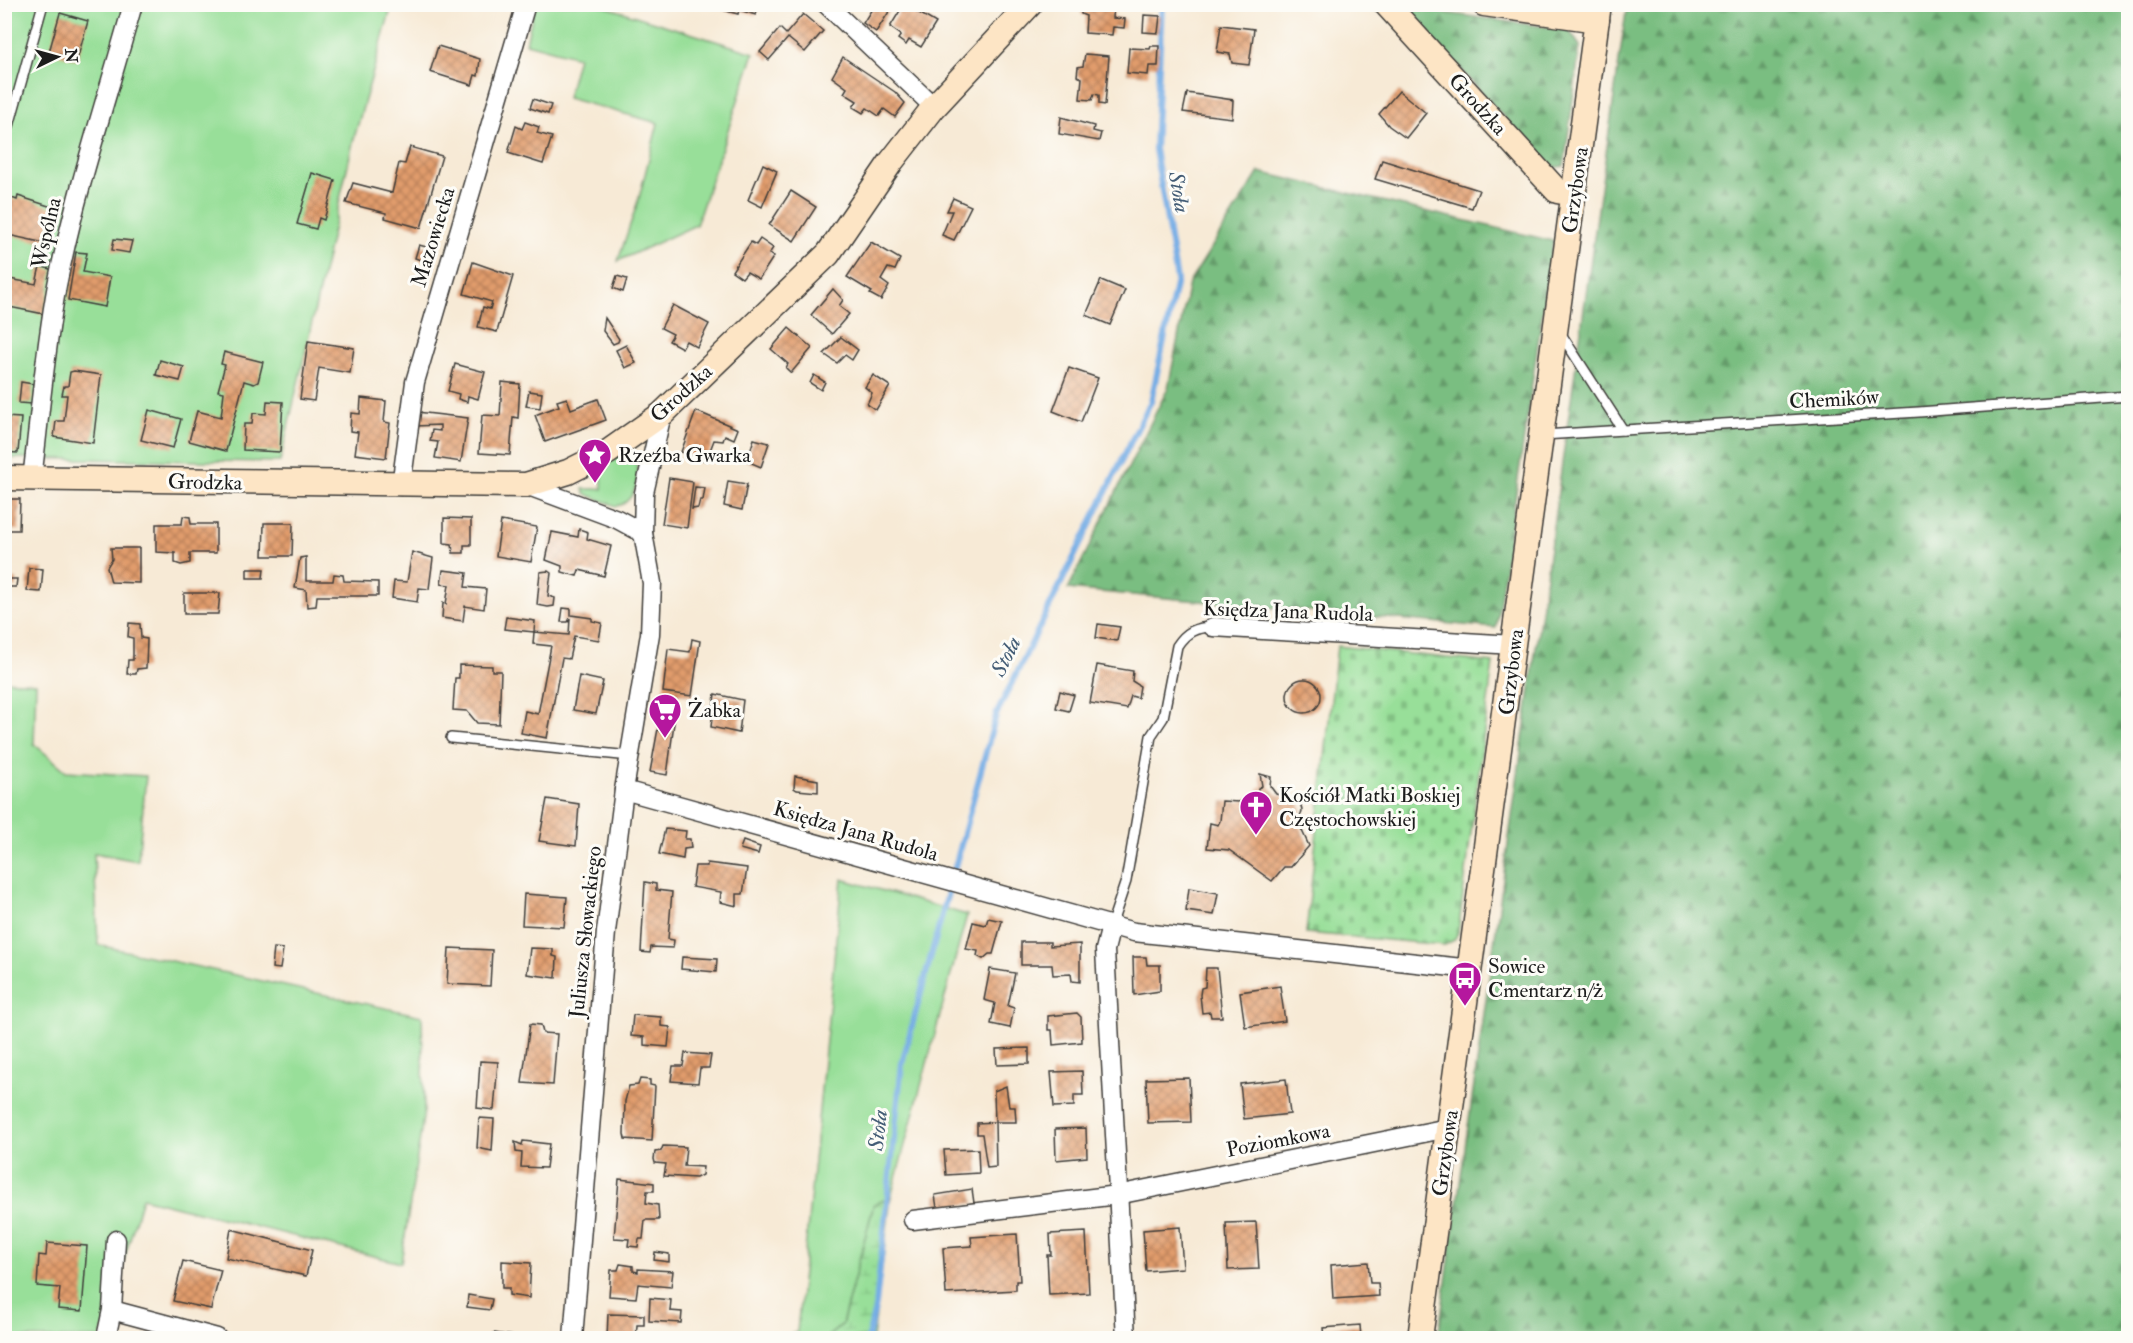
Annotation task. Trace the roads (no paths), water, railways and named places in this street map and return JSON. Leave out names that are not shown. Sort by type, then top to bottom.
[{"type":"street","name":"Wspólna","points":[[32,479],[43,365],[57,284],[98,120],[133,4]]},
{"type":"street","name":"Mazowiecka","points":[[400,486],[415,382],[526,4]]},
{"type":"street","points":[[825,4],[934,107]]},
{"type":"street","name":"Grodzka","points":[[4,478],[400,486],[526,485],[568,472],[598,457],[662,414],[828,254],[891,162],[934,107],[1030,4]]},
{"type":"street","name":"Grodzka","points":[[1386,4],[1557,191],[1574,194]]},
{"type":"street","points":[[1484,4],[1598,12]]},
{"type":"street","name":"Grzybowa","points":[[1420,1338],[1598,12]]},
{"type":"street","name":"Juliusza Słowackiego","points":[[573,1338],[606,932],[624,790],[650,634],[652,583],[643,533],[644,493],[662,414]]},
{"type":"street","points":[[526,485],[617,519],[643,533]]},
{"type":"street","name":"Księdza Jana Rudola","points":[[1213,627],[1514,645]]},
{"type":"street","name":"Księdza Jana Rudola","points":[[624,790],[1134,932],[1471,969]]},
{"type":"street","points":[[1111,926],[1105,950],[1126,1338]]},
{"type":"street","name":"Poziomkowa","points":[[913,1220],[1117,1195],[1448,1128]]},
{"type":"street","points":[[106,1338],[112,1310],[116,1240]]},
{"type":"street","points":[[112,1310],[217,1338]]},
{"type":"lane","points":[[4,144],[43,4]]},
{"type":"lane","points":[[1556,326],[1623,430]]},
{"type":"lane","name":"Chemików","points":[[1541,435],[2128,396]]},
{"type":"lane","name":"Księdza Jana Rudola","points":[[1111,926],[1126,881],[1151,736],[1162,718],[1177,646],[1192,630],[1213,627]]},
{"type":"lane","points":[[451,738],[630,756]]},
{"type":"waterway","name":"Stoła","points":[[868,1338],[876,1304],[902,1063],[996,715],[1151,401],[1177,280],[1155,149],[1162,4]]},
{"type":"place","name":"Rzeźba Gwarka","points":[[595,484]]},
{"type":"place","name":"Żabka","points":[[665,739]]},
{"type":"place","name":"Kościół Matki Boskiej Częstochowskiej","points":[[1256,836]]},
{"type":"place","name":"Sowice Cmentarz n/ż","points":[[1465,1007]]}]
